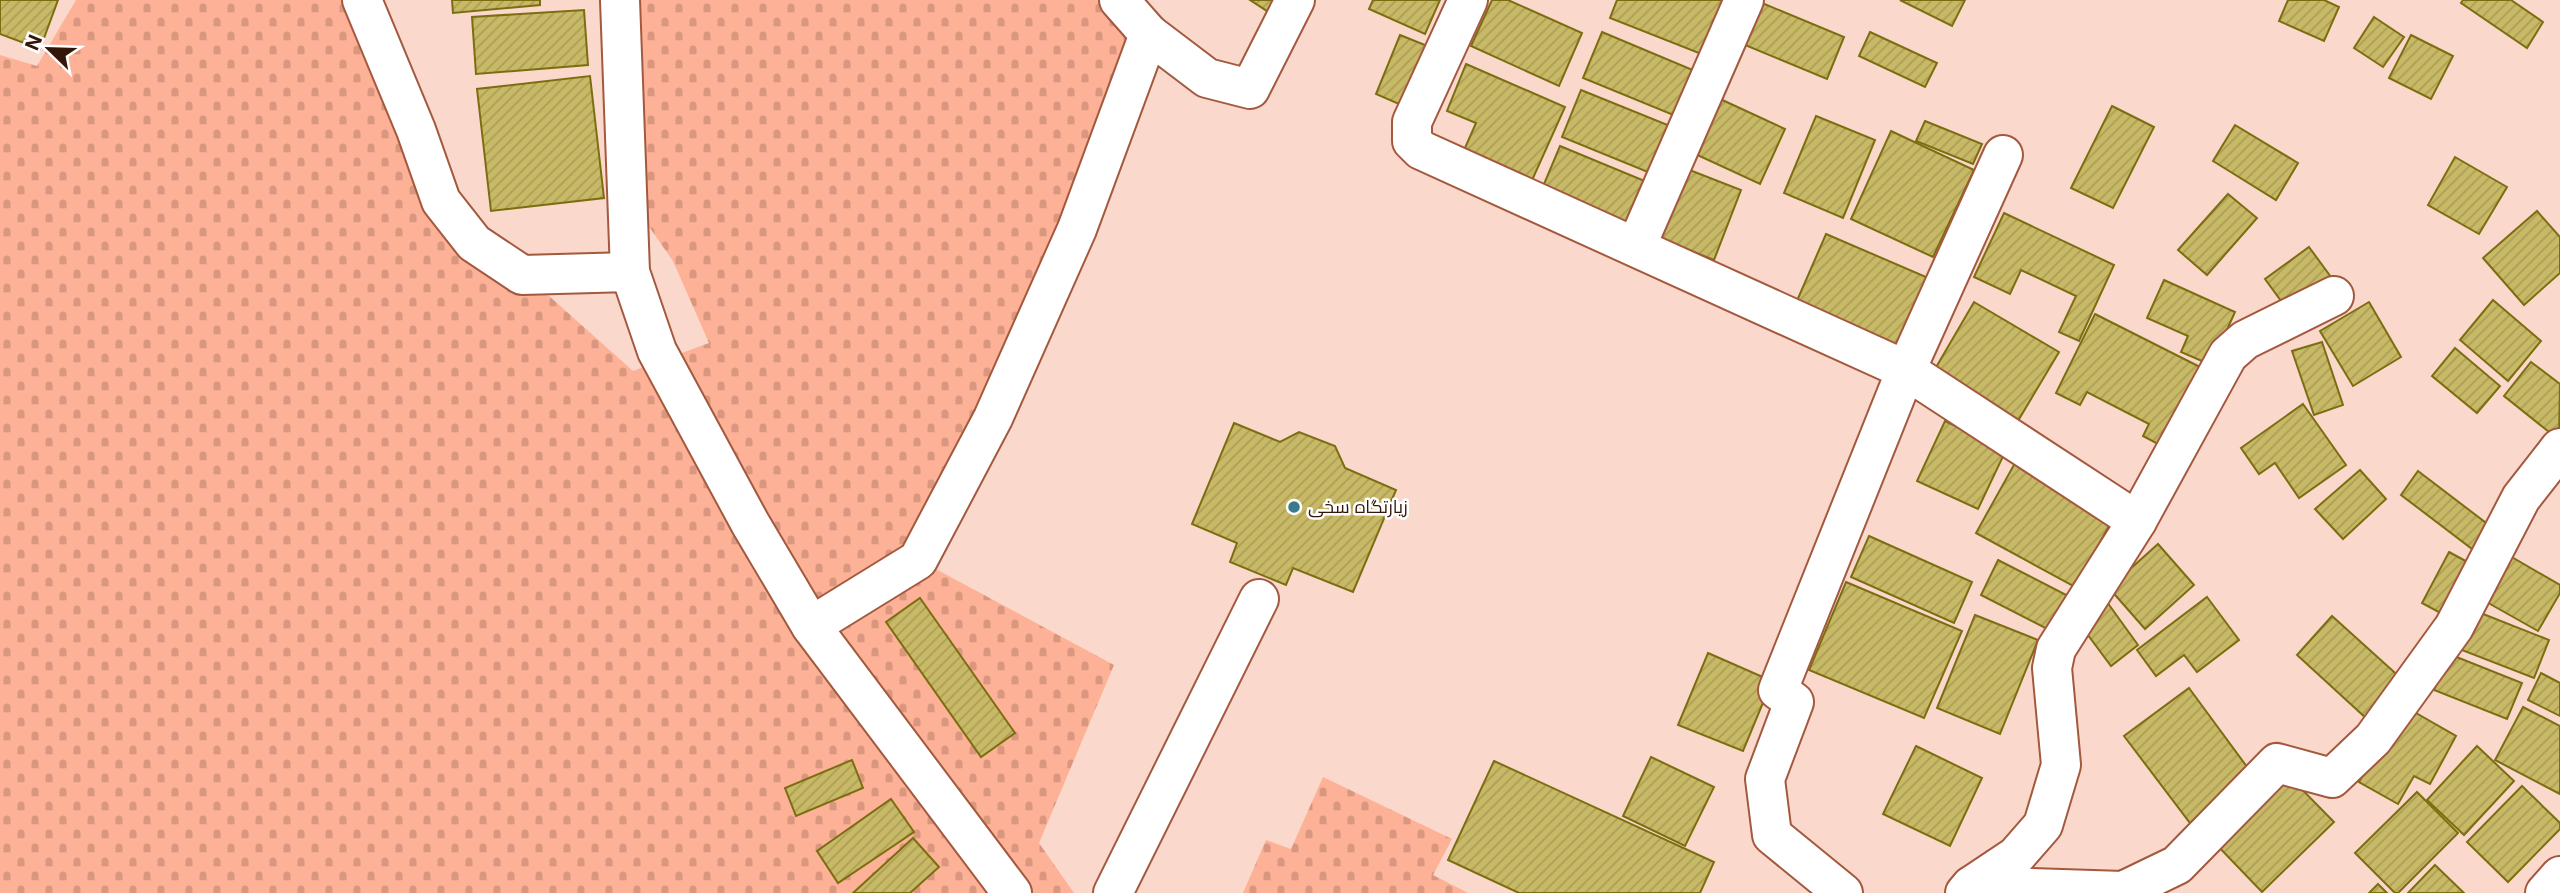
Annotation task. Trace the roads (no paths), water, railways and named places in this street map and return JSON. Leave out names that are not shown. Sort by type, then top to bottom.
[{"type":"street","points":[[362,0],[416,130],[441,201],[474,243],[522,275],[630,272]]},
{"type":"street","points":[[620,0],[630,272],[657,351],[750,523],[811,626],[1012,893]]},
{"type":"street","points":[[1119,0],[1149,34],[1207,78],[1250,89],[1295,0]]},
{"type":"street","points":[[1468,0],[1412,122],[1412,141],[1421,150],[1906,370],[2137,521]]},
{"type":"street","points":[[1636,247],[1744,0]]},
{"type":"street","points":[[811,626],[918,560],[993,418],[1077,229],[1149,34]]},
{"type":"street","points":[[1843,893],[1772,835],[1765,779],[1794,702],[1778,690],[1906,370],[2003,155]]},
{"type":"street","points":[[1968,889],[2016,856],[2043,825],[2061,765],[2052,668],[2056,649],[2137,521],[2228,355],[2245,340],[2334,296]]},
{"type":"street","points":[[1968,889],[2123,891],[2177,865],[2277,763],[2332,778],[2373,739],[2454,627],[2521,498],[2560,448]]},
{"type":"street","points":[[1113,893],[1259,599]]},
{"type":"street","points":[[2545,893],[2560,876]]},
{"type":"place","name":"زیارتگاه سخی","points":[[1294,507]]}]
